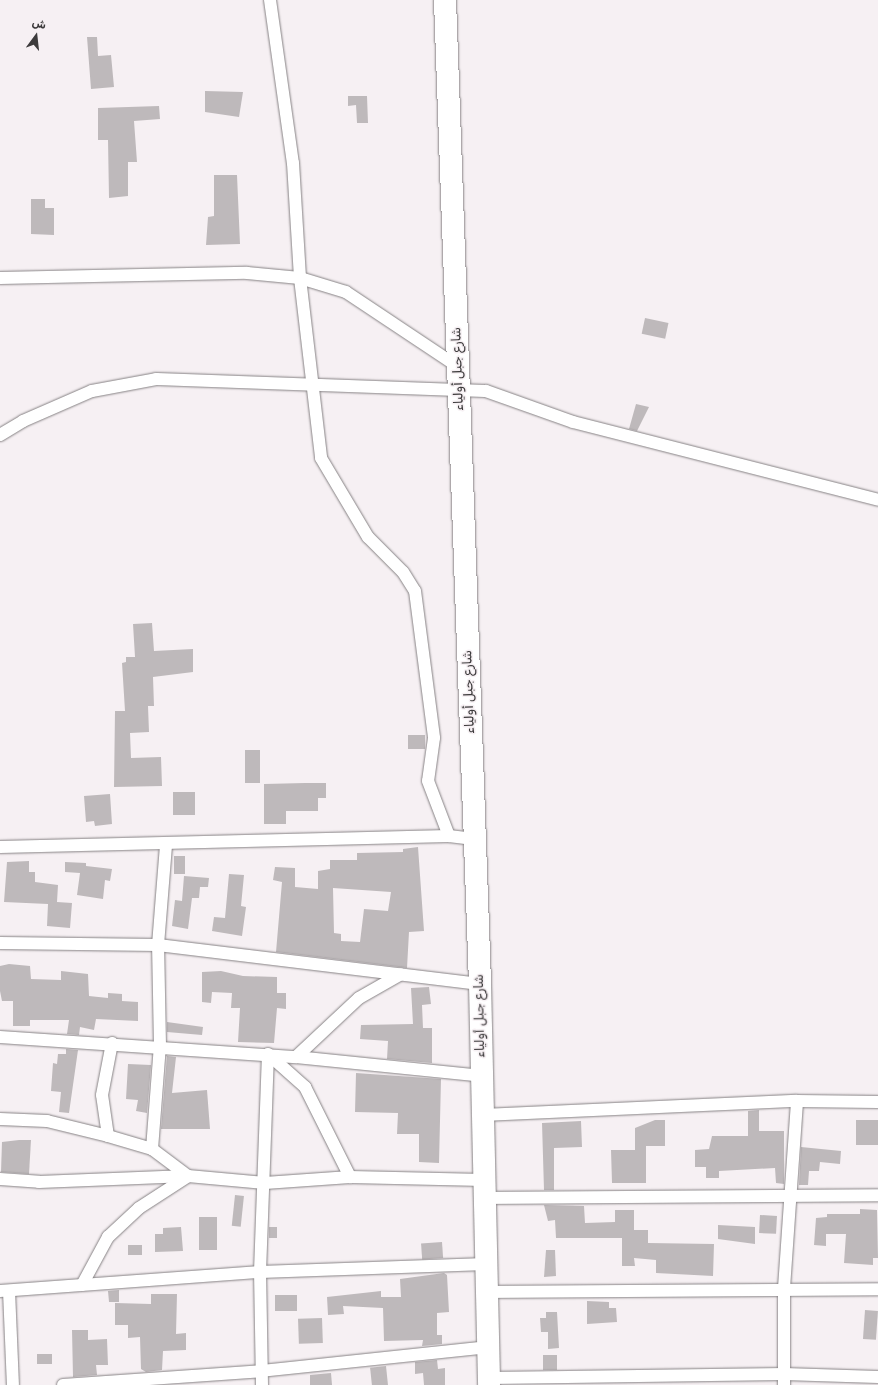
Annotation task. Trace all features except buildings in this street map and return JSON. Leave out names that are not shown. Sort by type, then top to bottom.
[{"type":"highway","name":"شارع جبل أولياء","points":[[445,0],[480,984],[489,1382]]},
{"type":"street","points":[[270,0],[293,163],[300,278],[321,458],[368,537],[403,572],[415,591],[434,738],[428,781],[449,836]]},
{"type":"street","points":[[0,278],[247,273],[300,278],[346,292],[457,366]]},
{"type":"street","points":[[0,434],[23,421],[92,391],[156,379],[459,392],[486,391],[580,424],[878,500]]},
{"type":"street","points":[[0,847],[166,845],[449,836],[474,839]]},
{"type":"street","points":[[152,1149],[160,1046],[158,945],[166,845]]},
{"type":"street","points":[[0,943],[158,945],[480,984]]},
{"type":"street","points":[[296,1057],[360,998],[401,974]]},
{"type":"street","points":[[0,1036],[268,1054],[482,1076]]},
{"type":"street","points":[[108,1136],[102,1095],[112,1043]]},
{"type":"street","points":[[268,1054],[305,1087],[350,1177]]},
{"type":"street","points":[[262,1385],[260,1272],[265,1183],[268,1054]]},
{"type":"street","points":[[483,1115],[797,1101],[878,1102]]},
{"type":"street","points":[[784,1379],[784,1288],[789,1195],[797,1101]]},
{"type":"street","points":[[0,1119],[47,1121],[108,1136],[152,1149],[188,1176]]},
{"type":"street","points":[[82,1285],[108,1237],[139,1208],[188,1176]]},
{"type":"street","points":[[0,1179],[40,1182],[188,1176],[265,1183],[350,1177],[485,1190],[878,1195]]},
{"type":"street","points":[[13,1385],[5,1291],[260,1272],[486,1264]]},
{"type":"street","points":[[487,1292],[784,1288],[878,1289]]},
{"type":"street","points":[[62,1385],[261,1371],[488,1347]]},
{"type":"street","points":[[489,1382],[878,1377]]}]
